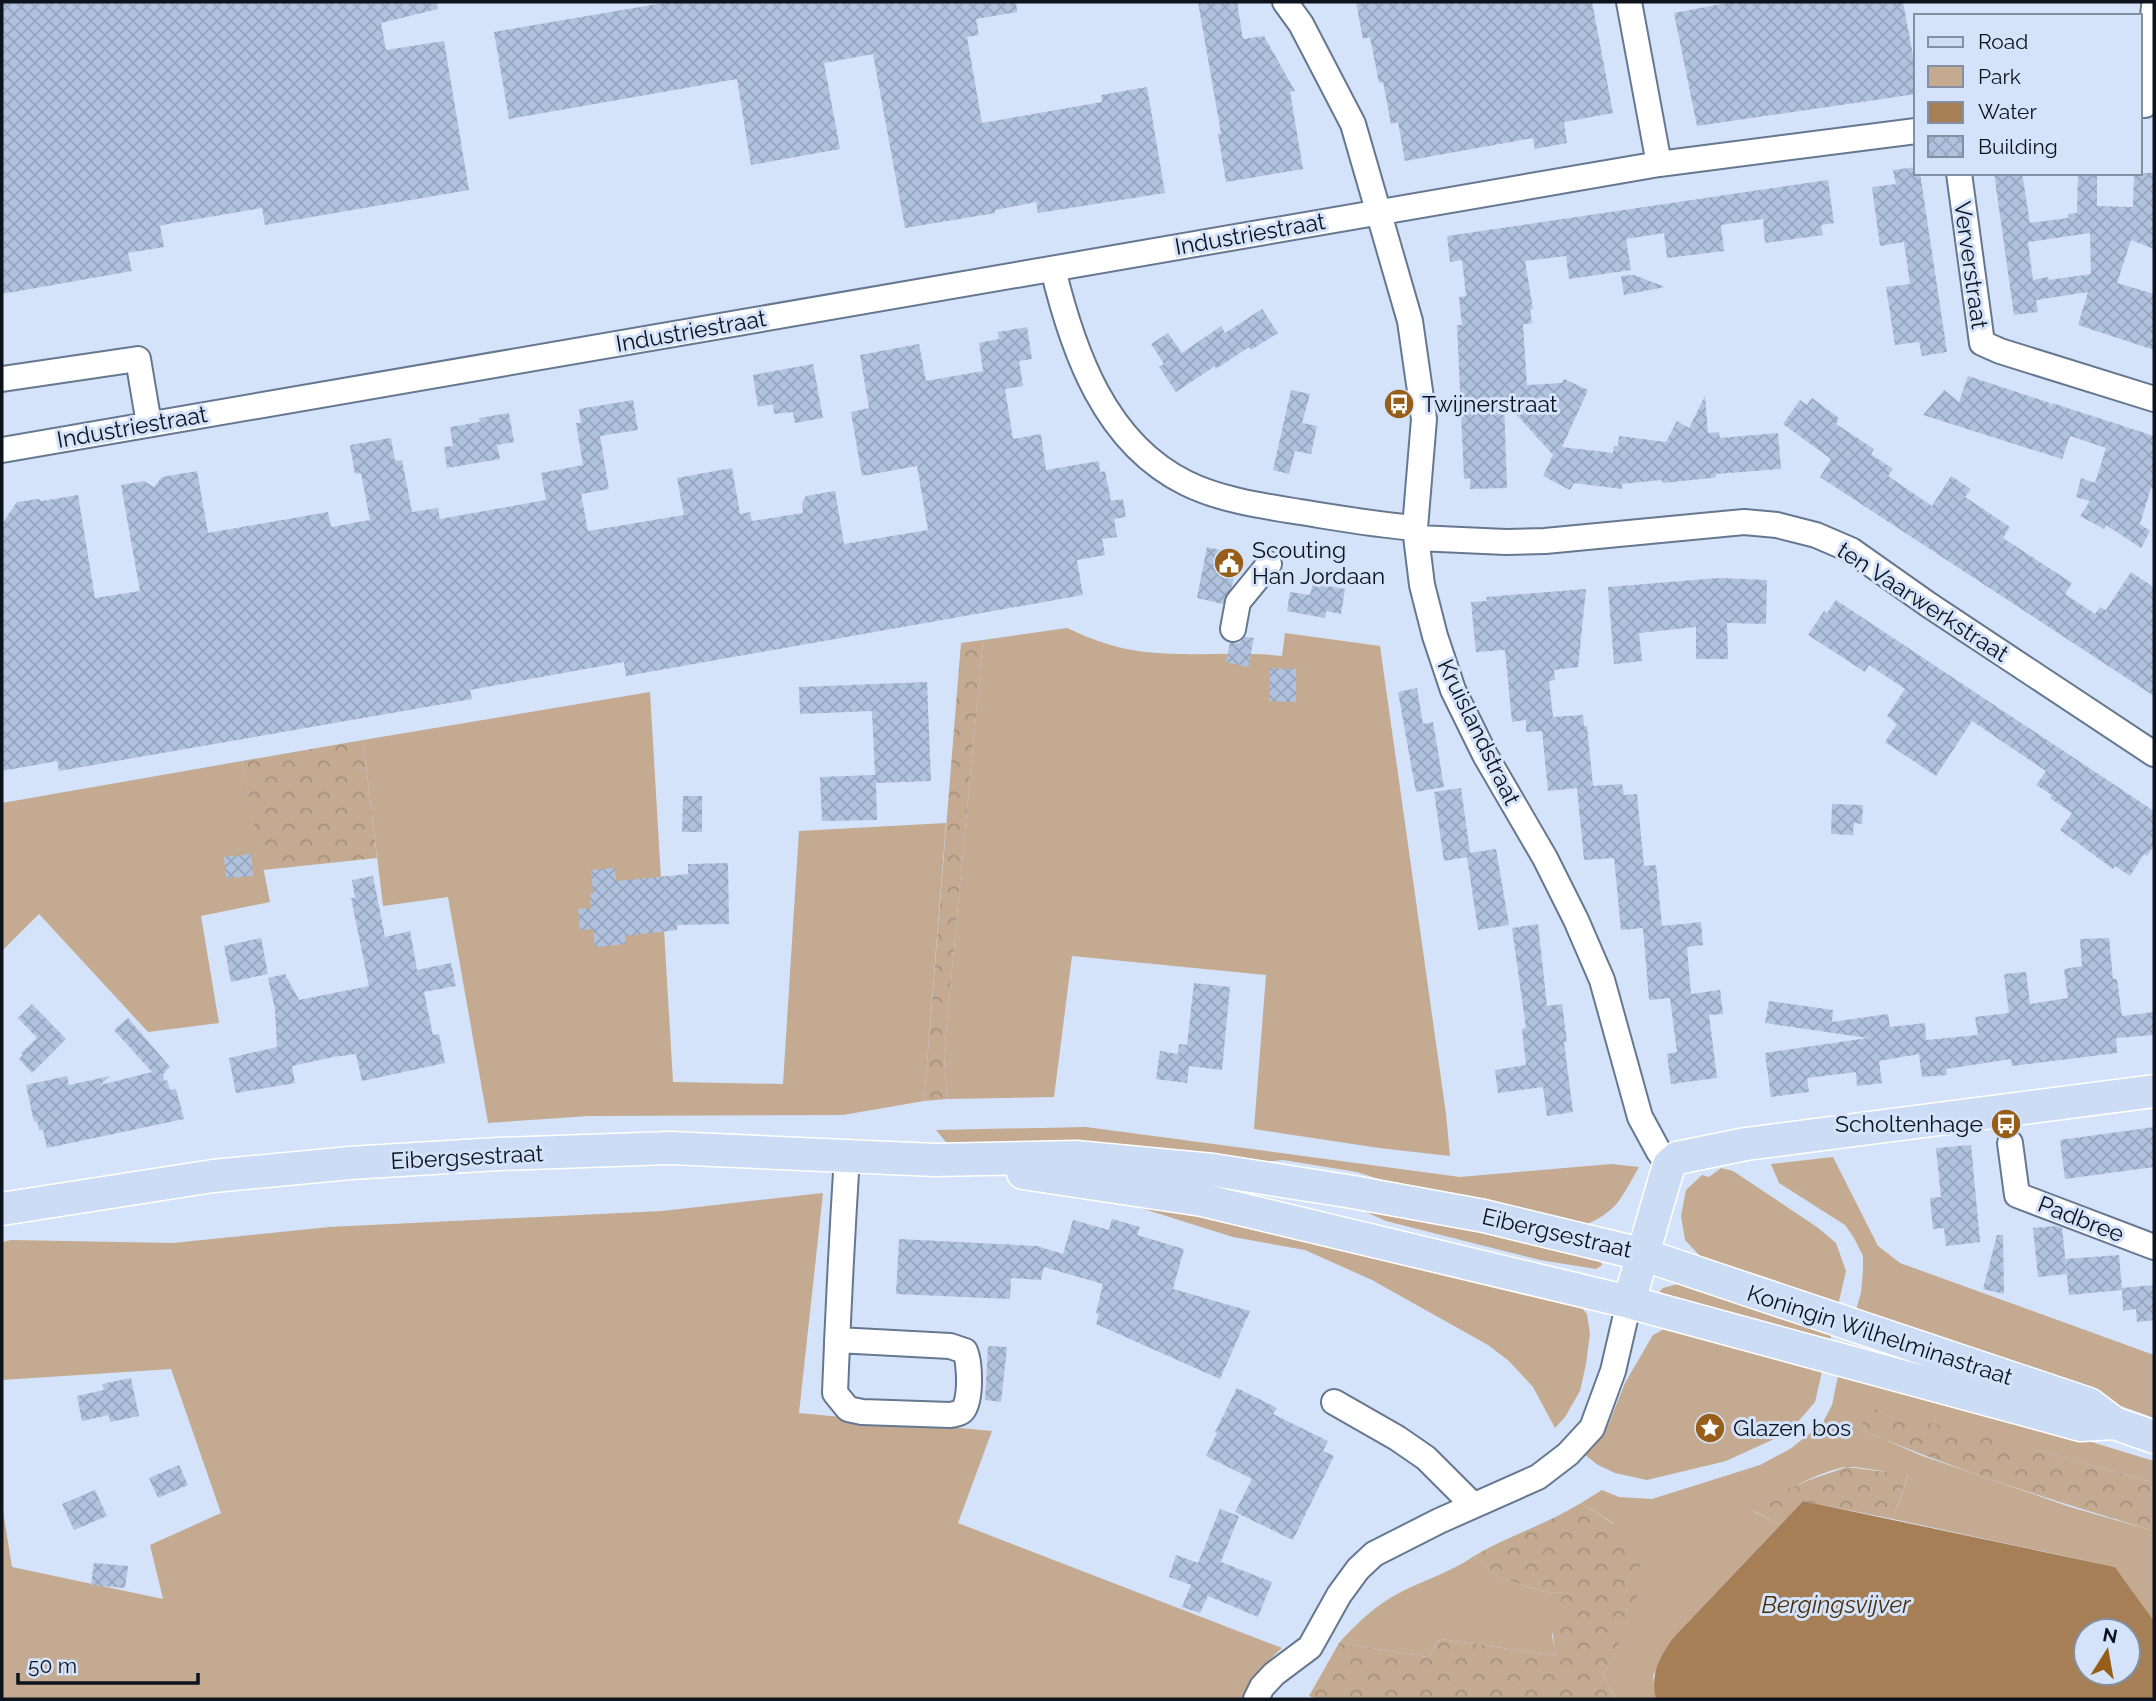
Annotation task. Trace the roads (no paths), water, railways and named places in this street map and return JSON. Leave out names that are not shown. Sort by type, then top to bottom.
[{"type":"main road","points":[[1669,1165],[1677,1158],[1746,1144],[2154,1091]]},
{"type":"main road","name":"Eibergsestraat","points":[[2,1209],[213,1176],[363,1162],[498,1154],[670,1148],[935,1160],[1076,1157],[1213,1170],[1353,1192],[1484,1216],[1642,1254],[1669,1165]]},
{"type":"main road","name":"Eibergsestraat","points":[[935,1160],[1202,1200],[1629,1302]]},
{"type":"main road","points":[[1629,1302],[1642,1254]]},
{"type":"main road","name":"Koningin Wilhelminastraat","points":[[1642,1254],[2089,1404],[2113,1423],[2154,1437]]},
{"type":"main road","name":"Koningin Wilhelminastraat","points":[[1629,1302],[2081,1425],[2113,1423]]},
{"type":"street","name":"Kruislandstraat","points":[[1286,2],[1301,24],[1353,124],[1410,321],[1423,419],[1416,533],[1422,585],[1434,636],[1453,690],[1485,755],[1545,858],[1576,920],[1602,980],[1640,1117],[1669,1165]]},
{"type":"street","points":[[1629,2],[1659,164]]},
{"type":"street","points":[[2146,105],[2154,6]]},
{"type":"street","points":[[1380,211],[1659,164],[1914,131]]},
{"type":"street","name":"Ververstraat","points":[[1959,175],[1982,343],[2154,399]]},
{"type":"street","name":"Industriestraat","points":[[2,450],[1380,211]]},
{"type":"street","name":"ten Vaarwerkstraat","points":[[1053,269],[1066,322],[1098,395],[1118,428],[1148,459],[1187,483],[1220,495],[1275,508],[1392,526],[1416,533],[1506,542],[1545,541],[1744,522],[1777,525],[1851,550],[2154,754]]},
{"type":"street","points":[[2,379],[138,359],[149,424]]},
{"type":"street","points":[[1233,629],[1238,602],[1269,564]]},
{"type":"street","name":"Padbree","points":[[2010,1143],[2017,1195],[2154,1247]]},
{"type":"street","points":[[837,1340],[950,1346],[965,1352],[969,1359],[968,1399],[965,1407],[960,1413],[950,1415],[862,1412],[848,1409],[835,1393],[837,1340],[847,1156]]},
{"type":"street","points":[[1256,1699],[1262,1687],[1274,1674],[1310,1647],[1339,1595],[1357,1569],[1374,1554],[1538,1477],[1568,1454],[1592,1428],[1613,1371],[1629,1302]]},
{"type":"street","points":[[1334,1402],[1426,1458],[1473,1506]]},
{"type":"water","name":"Bergingsvijver","points":[[1803,1501],[2115,1567],[2154,1621],[2154,1699],[1656,1699],[1655,1674],[1673,1638]]},
{"type":"place","name":"Twijnerstraat","points":[[1399,404]]},
{"type":"place","name":"Scouting Han Jordaan","points":[[1229,563]]},
{"type":"place","name":"Scholtenhage","points":[[2006,1124]]},
{"type":"place","name":"Glazen bos","points":[[1710,1428]]}]
